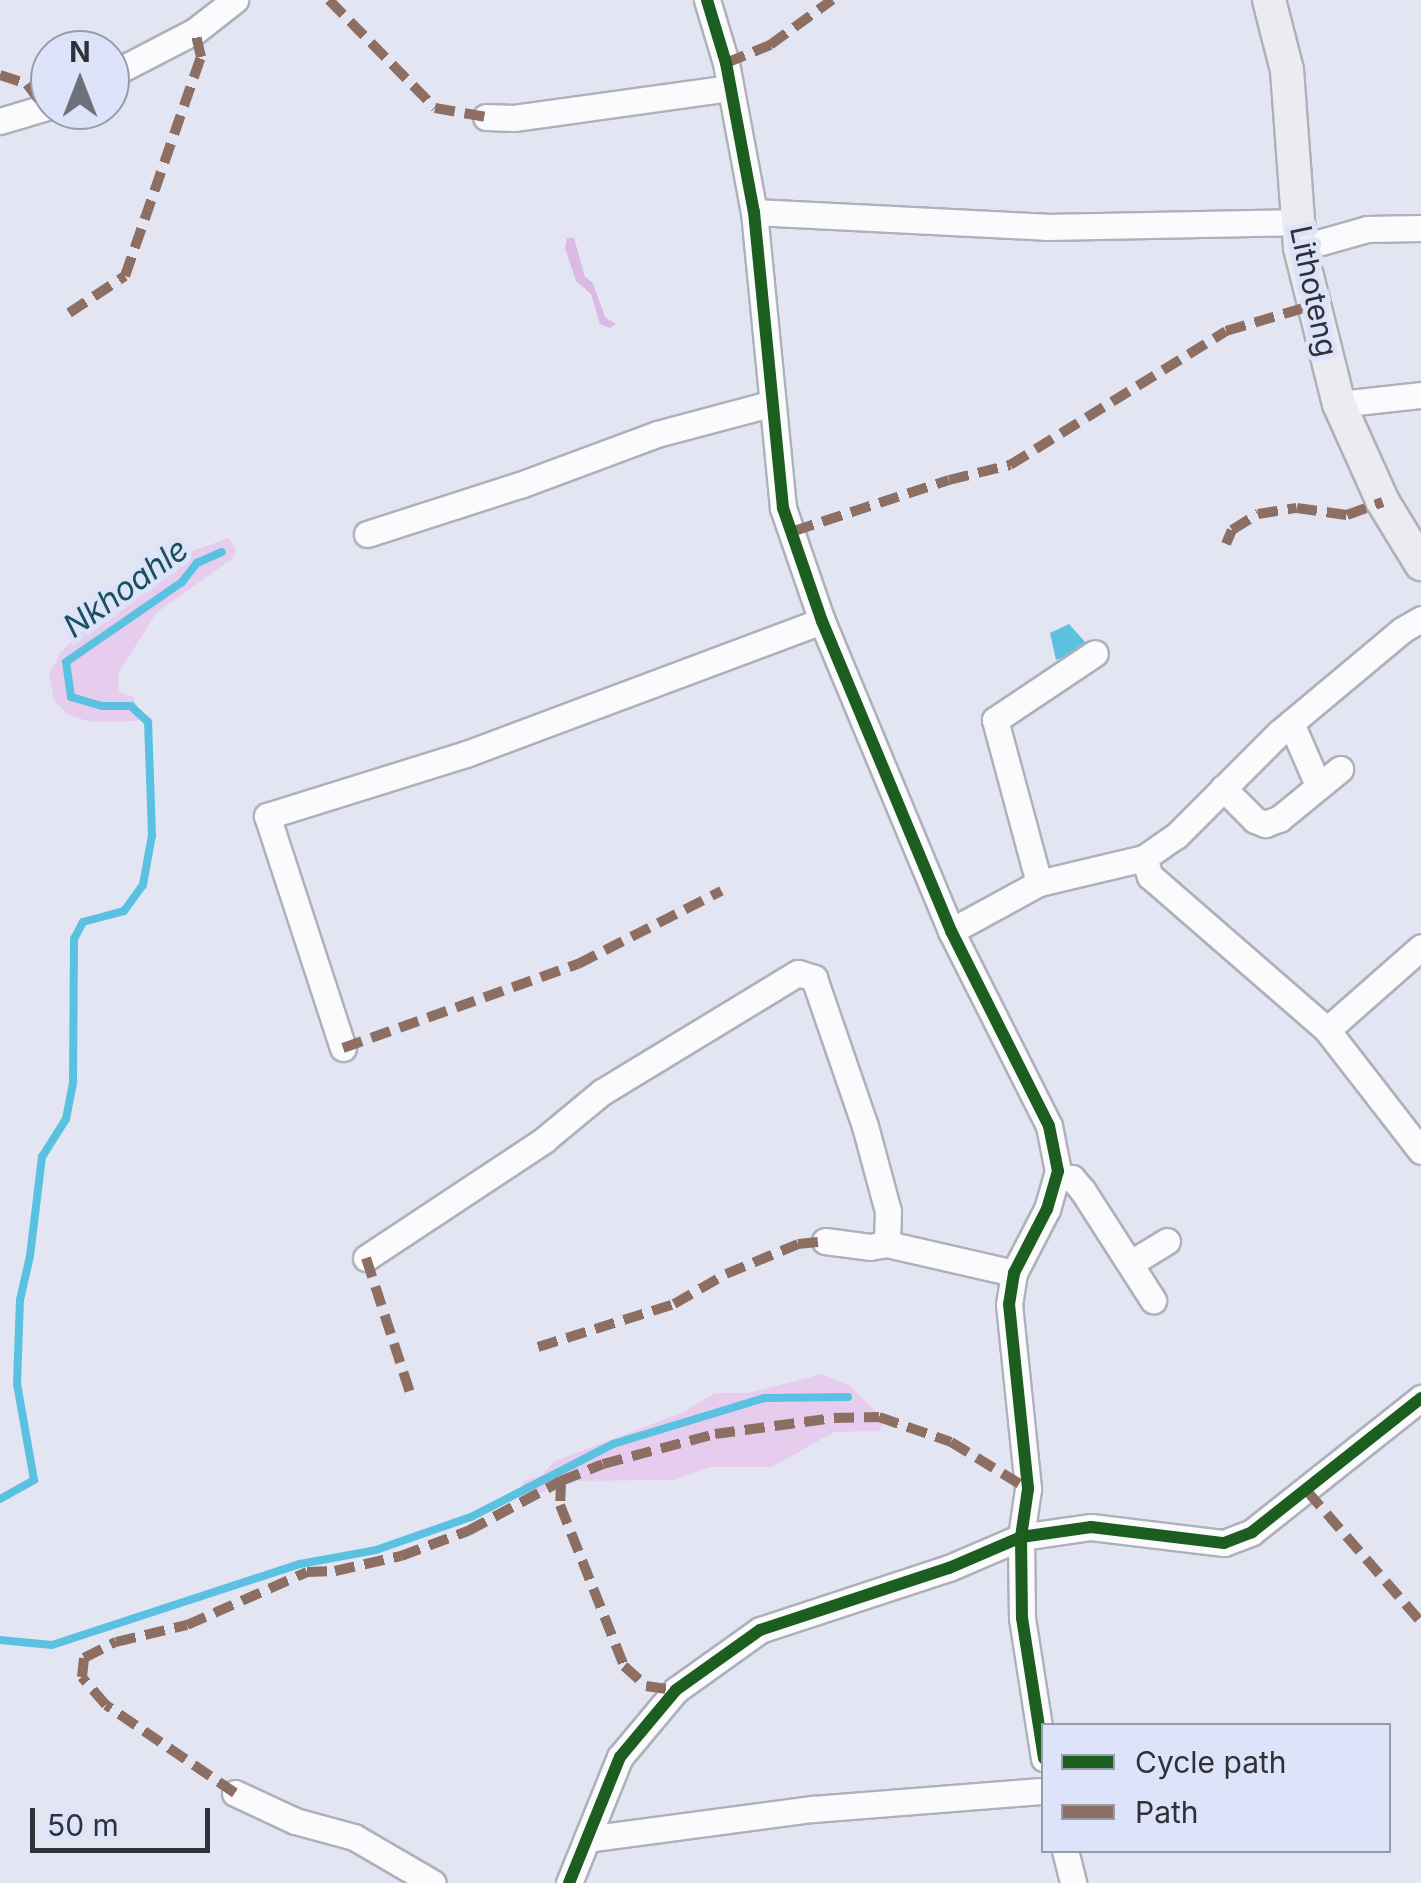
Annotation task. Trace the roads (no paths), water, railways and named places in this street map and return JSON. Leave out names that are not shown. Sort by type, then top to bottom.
[{"type":"main road","name":"Lithoteng","points":[[1269,0],[1287,70],[1300,235],[1339,404],[1383,502],[1421,564]]},
{"type":"street","points":[[130,65],[196,31],[236,0]]},
{"type":"street","points":[[707,0],[754,212],[783,508],[822,622],[951,931],[1049,1126],[1057,1177],[1048,1210],[1014,1273],[1010,1304],[1028,1490],[1021,1536],[1022,1618],[1041,1739]]},
{"type":"street","points":[[486,117],[514,118],[729,88]]},
{"type":"street","points":[[0,121],[30,112]]},
{"type":"street","points":[[754,212],[1300,235],[1421,228]]},
{"type":"street","points":[[1339,404],[1421,395]]},
{"type":"street","points":[[367,534],[520,485],[658,434],[770,404]]},
{"type":"street","points":[[951,931],[1039,883],[1144,858],[1176,836],[1291,723],[1402,630],[1421,620]]},
{"type":"street","points":[[343,1048],[267,816],[466,754],[822,622]]},
{"type":"street","points":[[1039,883],[995,720],[1095,653]]},
{"type":"street","points":[[1291,723],[1318,785]]},
{"type":"street","points":[[1223,788],[1264,824],[1289,812],[1340,770]]},
{"type":"street","points":[[1144,858],[1150,876],[1328,1030],[1421,1151]]},
{"type":"street","points":[[1328,1030],[1421,947]]},
{"type":"street","points":[[366,1258],[544,1140],[602,1092],[798,973],[814,978],[865,1126],[888,1211],[887,1244]]},
{"type":"street","points":[[1057,1177],[1072,1178],[1153,1300]]},
{"type":"street","points":[[825,1240],[870,1247],[887,1244],[1014,1273]]},
{"type":"street","points":[[1131,1263],[1167,1241]]},
{"type":"street","points":[[569,1883],[620,1757],[676,1690],[760,1630],[948,1568],[1021,1536],[1069,1528],[1127,1528],[1190,1542],[1224,1542],[1252,1532],[1421,1398]]},
{"type":"street","points":[[587,1839],[813,1809],[1041,1791]]},
{"type":"street","points":[[235,1793],[295,1822],[354,1837],[433,1883]]},
{"type":"street","points":[[1066,1853],[1073,1883]]},
{"type":"water","points":[[1069,624],[1086,643],[1086,649],[1056,660],[1050,633]]},
{"type":"waterway","name":"Nkhoahle","points":[[0,1499],[34,1480],[17,1384],[20,1300],[30,1256],[42,1157],[66,1119],[73,1082],[74,939],[83,922],[124,911],[143,885],[152,835],[148,722],[131,706],[102,706],[71,697],[66,662],[182,582],[197,563],[222,552]]},
{"type":"waterway","points":[[0,1640],[52,1645],[300,1564],[376,1550],[471,1517],[613,1444],[764,1398],[848,1397]]}]
